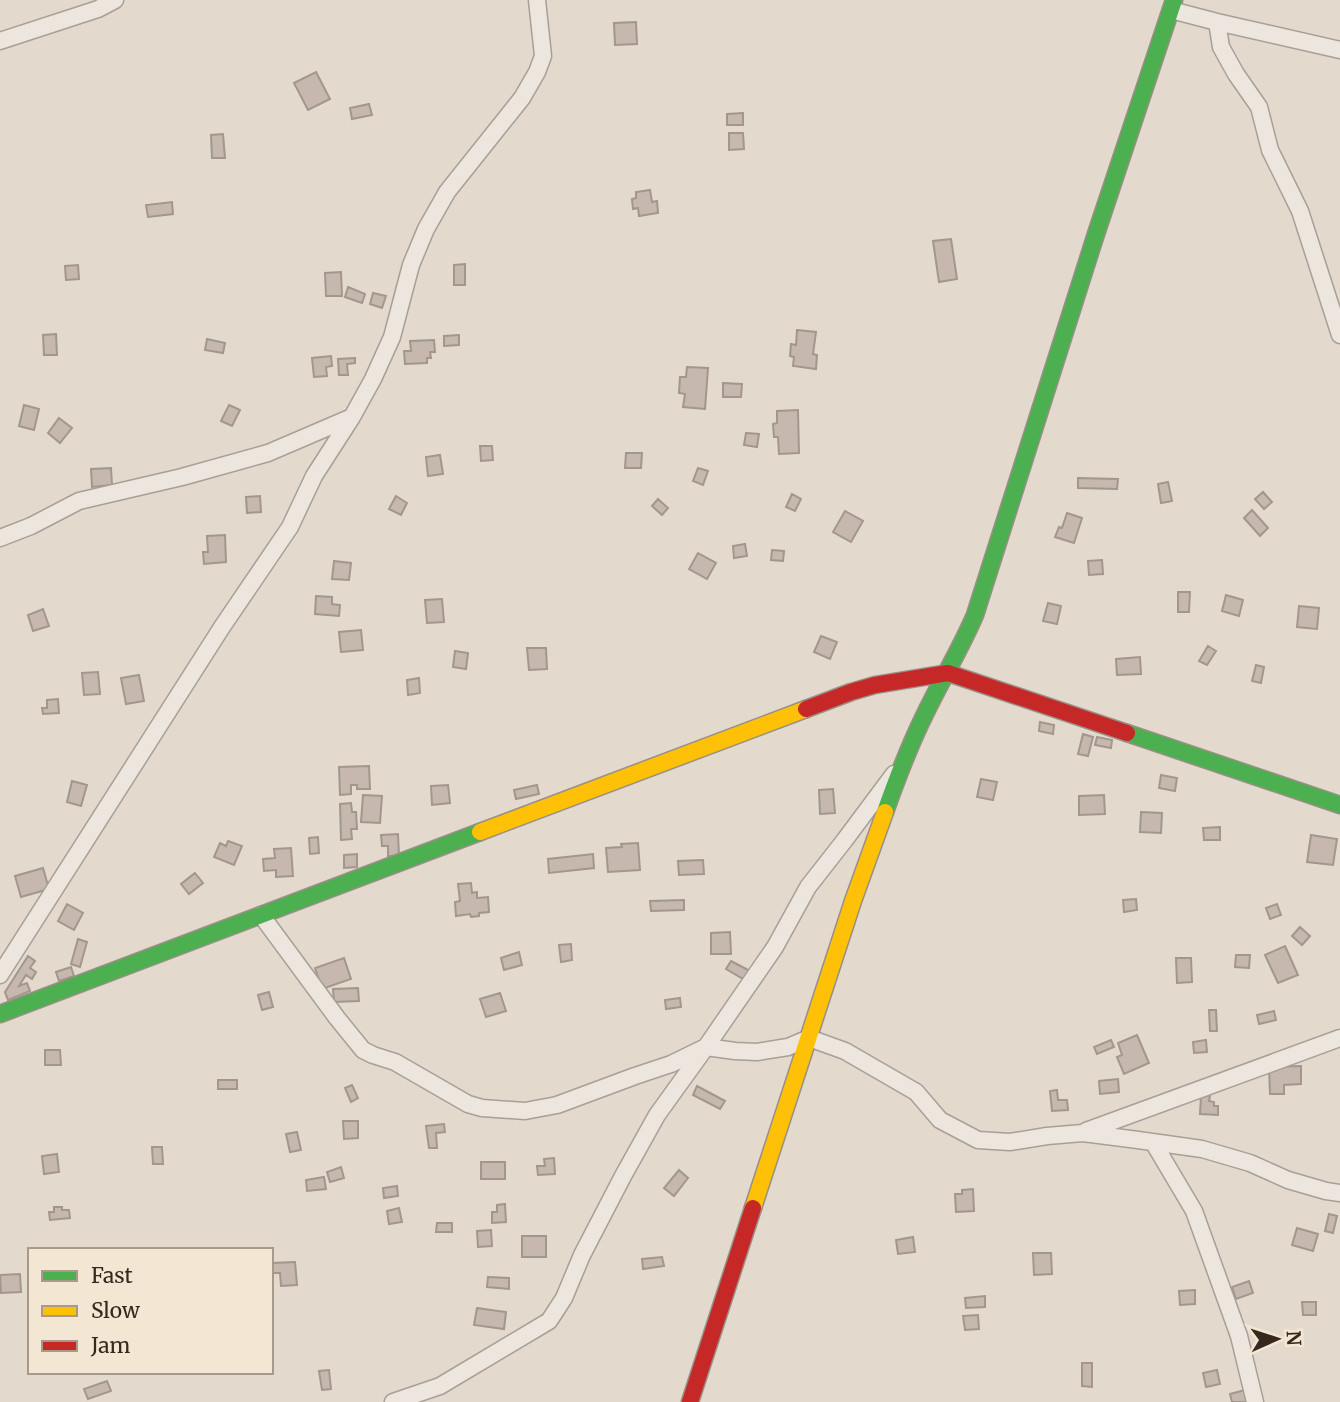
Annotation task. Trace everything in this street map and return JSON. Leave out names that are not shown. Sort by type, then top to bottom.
[{"type":"street","points":[[0,41],[98,9],[115,0]]},
{"type":"street","points":[[0,975],[207,649],[290,527],[314,476],[373,379],[392,337],[411,265],[426,229],[447,192],[522,98],[537,72],[543,56],[537,0]]},
{"type":"street","points":[[690,1402],[853,901],[902,764],[975,615],[1096,234],[1173,5],[1217,22],[1340,50]]},
{"type":"street","points":[[1217,22],[1221,47],[1259,107],[1270,150],[1300,211],[1340,335]]},
{"type":"street","points":[[0,538],[31,526],[79,500],[182,477],[268,453],[352,417]]},
{"type":"street","points":[[0,1014],[851,692],[910,677],[948,673],[1340,805]]},
{"type":"street","points":[[393,1402],[440,1385],[549,1321],[564,1298],[582,1255],[657,1115],[775,947],[808,887],[902,764]]},
{"type":"street","points":[[261,915],[363,1049],[395,1062],[468,1104],[482,1108],[524,1111],[557,1105],[671,1064],[706,1047],[757,1052],[788,1047],[809,1038],[845,1051],[916,1092],[940,1120],[978,1140],[1010,1142],[1083,1133],[1202,1149],[1250,1163],[1288,1180],[1340,1193]]},
{"type":"street","points":[[1083,1133],[1340,1038]]},
{"type":"street","points":[[1153,1142],[1194,1211],[1239,1336],[1255,1402]]},
{"type":"building","points":[[636,22],[637,44],[615,45],[614,23]]},
{"type":"building","points":[[316,72],[330,99],[308,110],[294,83]]},
{"type":"building","points":[[369,104],[372,115],[352,119],[350,108]]},
{"type":"building","points":[[743,113],[743,125],[727,125],[727,114]]},
{"type":"building","points":[[729,133],[743,133],[744,149],[729,150]]},
{"type":"building","points":[[223,134],[225,158],[212,158],[211,135]]},
{"type":"building","points":[[650,190],[652,202],[657,201],[658,213],[639,216],[638,208],[633,209],[632,199],[636,198],[636,192]]},
{"type":"building","points":[[172,202],[173,214],[148,217],[146,205]]},
{"type":"building","points":[[951,239],[957,279],[939,282],[933,241]]},
{"type":"building","points":[[465,264],[465,285],[454,285],[454,265]]},
{"type":"building","points":[[78,265],[79,279],[66,280],[65,266]]},
{"type":"building","points":[[341,272],[342,296],[326,296],[325,273]]},
{"type":"building","points":[[348,287],[365,294],[362,303],[345,297]]},
{"type":"building","points":[[373,293],[386,296],[382,308],[370,304]]},
{"type":"building","points":[[797,330],[816,332],[813,354],[817,355],[816,369],[793,366],[791,344],[796,345]]},
{"type":"building","points":[[56,334],[57,355],[44,355],[43,335]]},
{"type":"building","points":[[459,335],[459,345],[444,346],[444,336]]},
{"type":"building","points":[[207,339],[225,343],[223,353],[205,350]]},
{"type":"building","points":[[434,340],[435,352],[430,352],[431,358],[427,358],[427,363],[405,364],[404,351],[411,351],[410,341]]},
{"type":"building","points":[[331,356],[332,366],[326,367],[327,376],[314,377],[312,358]]},
{"type":"building","points":[[355,358],[355,363],[347,364],[348,375],[339,375],[338,359]]},
{"type":"building","points":[[687,367],[708,368],[705,409],[683,407],[685,394],[679,393],[680,377],[686,377]]},
{"type":"building","points":[[723,383],[742,384],[741,397],[723,397]]},
{"type":"building","points":[[24,405],[39,409],[34,430],[19,426]]},
{"type":"building","points":[[229,405],[240,410],[232,426],[221,421]]},
{"type":"building","points":[[798,410],[799,453],[779,454],[778,437],[774,437],[773,424],[777,423],[777,411]]},
{"type":"building","points":[[59,418],[72,428],[60,443],[48,433]]},
{"type":"building","points":[[746,433],[759,434],[757,447],[744,445]]},
{"type":"building","points":[[480,446],[492,446],[493,460],[481,461]]},
{"type":"building","points":[[626,453],[642,453],[641,468],[625,468]]},
{"type":"building","points":[[440,455],[443,474],[428,476],[426,457]]},
{"type":"building","points":[[111,468],[112,485],[92,487],[91,469]]},
{"type":"building","points":[[698,468],[708,471],[703,485],[693,481]]},
{"type":"building","points":[[1078,478],[1118,479],[1117,489],[1078,488]]},
{"type":"building","points":[[1168,482],[1172,501],[1161,503],[1158,484]]},
{"type":"building","points":[[1263,492],[1272,502],[1264,509],[1255,499]]},
{"type":"building","points":[[792,494],[801,499],[795,511],[786,507]]},
{"type":"building","points":[[260,496],[261,512],[247,513],[246,497]]},
{"type":"building","points":[[396,496],[407,503],[401,515],[389,509]]},
{"type":"building","points":[[658,499],[668,508],[662,515],[652,506]]},
{"type":"building","points":[[1252,510],[1268,528],[1260,536],[1244,518]]},
{"type":"building","points":[[845,511],[863,521],[851,542],[833,532]]},
{"type":"building","points":[[1067,513],[1082,518],[1074,543],[1055,537],[1059,527],[1062,528]]},
{"type":"building","points":[[225,535],[226,562],[204,564],[203,552],[208,552],[207,536]]},
{"type":"building","points":[[745,544],[747,556],[734,558],[733,546]]},
{"type":"building","points":[[772,550],[784,551],[783,561],[771,560]]},
{"type":"building","points":[[698,553],[716,563],[707,579],[689,569]]},
{"type":"building","points":[[1102,560],[1103,574],[1089,575],[1088,561]]},
{"type":"building","points":[[334,561],[351,563],[349,580],[332,579]]},
{"type":"building","points":[[1178,592],[1190,592],[1189,612],[1178,612]]},
{"type":"building","points":[[1226,595],[1243,600],[1239,616],[1222,611]]},
{"type":"building","points":[[316,596],[332,597],[332,604],[340,605],[339,616],[315,614]]},
{"type":"building","points":[[442,599],[444,622],[427,623],[425,600]]},
{"type":"building","points":[[1048,603],[1061,606],[1057,624],[1043,621]]},
{"type":"building","points":[[1299,606],[1319,608],[1317,629],[1297,627]]},
{"type":"building","points":[[43,609],[49,626],[33,631],[28,615]]},
{"type":"building","points":[[361,630],[363,650],[341,652],[339,632]]},
{"type":"building","points":[[821,636],[837,642],[830,659],[814,652]]},
{"type":"building","points":[[1208,646],[1216,651],[1207,665],[1199,661]]},
{"type":"building","points":[[527,648],[546,648],[547,669],[529,670]]},
{"type":"building","points":[[455,651],[468,653],[466,669],[453,667]]},
{"type":"building","points":[[1140,657],[1141,674],[1117,675],[1116,659]]},
{"type":"building","points":[[1256,665],[1264,667],[1261,683],[1252,681]]},
{"type":"building","points":[[98,672],[100,694],[84,695],[82,673]]},
{"type":"building","points":[[139,675],[144,701],[126,704],[121,678]]},
{"type":"building","points":[[419,678],[420,693],[408,695],[407,680]]},
{"type":"building","points":[[58,699],[59,713],[43,714],[42,708],[47,708],[47,700]]},
{"type":"building","points":[[1040,722],[1054,725],[1053,734],[1039,731]]},
{"type":"building","points":[[1083,734],[1093,737],[1088,756],[1078,754]]},
{"type":"building","points":[[1097,737],[1112,740],[1111,748],[1095,745]]},
{"type":"building","points":[[369,766],[370,789],[357,789],[357,785],[351,785],[351,794],[340,795],[339,767]]},
{"type":"building","points":[[1161,775],[1177,778],[1175,791],[1159,788]]},
{"type":"building","points":[[981,779],[997,782],[993,800],[977,797]]},
{"type":"building","points":[[72,781],[87,785],[81,806],[67,802]]},
{"type":"building","points":[[448,785],[450,803],[432,805],[431,786]]},
{"type":"building","points":[[537,785],[539,794],[516,799],[514,790]]},
{"type":"building","points":[[833,789],[835,813],[820,814],[819,790]]},
{"type":"building","points":[[363,795],[382,796],[380,823],[361,822]]},
{"type":"building","points":[[1104,795],[1105,814],[1079,815],[1079,796]]},
{"type":"building","points":[[351,803],[352,812],[356,812],[357,829],[351,829],[352,839],[341,840],[340,804]]},
{"type":"building","points":[[1141,812],[1162,813],[1161,833],[1140,832]]},
{"type":"building","points":[[1220,827],[1220,840],[1204,840],[1203,828]]},
{"type":"building","points":[[398,834],[399,856],[388,856],[388,846],[382,846],[381,835]]},
{"type":"building","points":[[1311,835],[1337,839],[1333,865],[1307,862]]},
{"type":"building","points":[[318,837],[319,853],[310,854],[309,838]]},
{"type":"building","points":[[228,841],[242,846],[234,865],[214,857],[220,843],[226,846]]},
{"type":"building","points":[[638,843],[640,870],[608,872],[606,848]]},
{"type":"building","points":[[291,848],[293,876],[276,877],[276,870],[264,871],[263,859],[275,858],[274,849]]},
{"type":"building","points":[[357,854],[357,867],[344,868],[344,855]]},
{"type":"building","points":[[593,854],[594,868],[549,873],[548,859]]},
{"type":"building","points":[[703,860],[704,874],[679,875],[678,861]]},
{"type":"building","points":[[43,868],[49,889],[21,897],[15,876]]},
{"type":"building","points":[[195,873],[203,883],[189,894],[181,884]]},
{"type":"building","points":[[471,883],[472,893],[477,892],[477,898],[488,897],[489,912],[471,917],[470,914],[456,916],[455,902],[460,901],[458,884]]},
{"type":"building","points":[[1136,899],[1137,910],[1124,912],[1123,900]]},
{"type":"building","points":[[684,900],[684,910],[651,911],[650,901]]},
{"type":"building","points":[[67,904],[83,913],[74,930],[58,921]]},
{"type":"building","points":[[1277,904],[1281,915],[1270,919],[1266,908]]},
{"type":"building","points":[[1300,927],[1310,936],[1302,945],[1292,936]]},
{"type":"building","points":[[730,932],[731,954],[711,954],[711,933]]},
{"type":"building","points":[[78,939],[87,942],[80,967],[71,964]]},
{"type":"building","points":[[571,944],[572,960],[561,962],[559,945]]},
{"type":"building","points":[[1285,946],[1298,975],[1278,983],[1265,955]]},
{"type":"building","points":[[519,952],[522,965],[504,970],[501,958]]},
{"type":"building","points":[[1236,955],[1250,955],[1249,968],[1235,967]]},
{"type":"building","points":[[28,956],[35,961],[30,968],[36,972],[32,979],[26,975],[19,986],[27,983],[30,991],[8,1000],[5,992]]},
{"type":"building","points":[[344,958],[351,979],[322,989],[315,968]]},
{"type":"building","points":[[1176,958],[1191,958],[1192,982],[1177,983]]},
{"type":"building","points":[[731,961],[750,971],[745,980],[726,969]]},
{"type":"building","points":[[71,967],[74,976],[59,981],[56,972]]},
{"type":"building","points":[[358,988],[359,1001],[334,1002],[333,989]]},
{"type":"building","points":[[269,992],[273,1007],[262,1010],[258,995]]},
{"type":"building","points":[[500,993],[506,1011],[486,1017],[480,999]]},
{"type":"building","points":[[680,998],[681,1007],[666,1009],[665,1000]]},
{"type":"building","points":[[1209,1010],[1216,1010],[1217,1031],[1210,1031]]},
{"type":"building","points":[[1274,1011],[1276,1020],[1259,1024],[1257,1015]]},
{"type":"building","points":[[1137,1035],[1149,1063],[1124,1074],[1117,1057],[1122,1055],[1118,1043]]},
{"type":"building","points":[[1111,1040],[1114,1047],[1097,1054],[1094,1047]]},
{"type":"building","points":[[1206,1040],[1207,1052],[1194,1053],[1193,1042]]},
{"type":"building","points":[[45,1050],[60,1050],[61,1065],[45,1065]]},
{"type":"building","points":[[1301,1066],[1301,1084],[1284,1085],[1284,1094],[1270,1094],[1269,1067]]},
{"type":"building","points":[[1118,1079],[1119,1092],[1100,1094],[1099,1081]]},
{"type":"building","points":[[218,1080],[237,1080],[237,1089],[218,1089]]},
{"type":"building","points":[[352,1085],[358,1098],[351,1102],[345,1088]]},
{"type":"building","points":[[697,1086],[725,1101],[720,1109],[693,1095]]},
{"type":"building","points":[[1057,1090],[1058,1100],[1067,1100],[1068,1110],[1052,1111],[1050,1091]]},
{"type":"building","points":[[1201,1095],[1210,1096],[1209,1101],[1218,1106],[1218,1115],[1200,1114]]},
{"type":"building","points":[[343,1121],[358,1121],[358,1138],[344,1139]]},
{"type":"building","points":[[444,1124],[445,1132],[436,1133],[437,1148],[429,1148],[426,1126]]},
{"type":"building","points":[[297,1132],[301,1150],[290,1152],[286,1134]]},
{"type":"building","points":[[152,1147],[162,1147],[163,1164],[153,1164]]},
{"type":"building","points":[[57,1154],[59,1172],[44,1174],[42,1156]]},
{"type":"building","points":[[554,1158],[555,1174],[538,1175],[537,1166],[545,1166],[544,1159]]},
{"type":"building","points":[[481,1162],[505,1162],[505,1179],[481,1179]]},
{"type":"building","points":[[341,1167],[344,1178],[330,1182],[327,1172]]},
{"type":"building","points":[[679,1170],[688,1178],[674,1196],[664,1188]]},
{"type":"building","points":[[324,1177],[326,1189],[307,1191],[306,1180]]},
{"type":"building","points":[[397,1186],[398,1196],[384,1198],[383,1188]]},
{"type":"building","points":[[973,1189],[974,1211],[956,1212],[955,1194]]},
{"type":"building","points":[[505,1204],[506,1222],[492,1223],[492,1212],[497,1212],[497,1205]]},
{"type":"building","points":[[54,1207],[69,1210],[70,1218],[50,1220],[49,1212],[54,1212]]},
{"type":"building","points":[[399,1208],[402,1222],[389,1224],[387,1211]]},
{"type":"building","points":[[1329,1214],[1337,1216],[1333,1233],[1325,1231]]},
{"type":"building","points":[[437,1223],[452,1223],[452,1232],[436,1232]]},
{"type":"building","points":[[1297,1228],[1318,1234],[1313,1251],[1292,1245]]},
{"type":"building","points":[[491,1230],[492,1246],[478,1247],[477,1231]]},
{"type":"building","points":[[522,1236],[546,1236],[546,1257],[522,1257]]},
{"type":"building","points":[[913,1237],[915,1252],[898,1254],[896,1240]]},
{"type":"building","points":[[1033,1253],[1051,1253],[1052,1274],[1034,1275]]},
{"type":"building","points":[[662,1257],[664,1266],[643,1269],[642,1259]]},
{"type":"building","points":[[295,1262],[297,1285],[281,1286],[280,1273],[273,1273],[273,1263]]},
{"type":"building","points":[[20,1274],[21,1292],[1,1293],[0,1275]]},
{"type":"building","points":[[488,1277],[509,1278],[509,1289],[487,1287]]},
{"type":"building","points":[[1249,1281],[1253,1293],[1236,1299],[1232,1287]]},
{"type":"building","points":[[1195,1290],[1195,1304],[1180,1305],[1179,1291]]},
{"type":"building","points":[[985,1296],[985,1307],[966,1308],[965,1298]]},
{"type":"building","points":[[1302,1302],[1316,1302],[1316,1315],[1303,1315]]},
{"type":"building","points":[[477,1308],[506,1312],[504,1329],[474,1325]]},
{"type":"building","points":[[978,1315],[979,1329],[965,1330],[963,1316]]},
{"type":"building","points":[[1082,1363],[1092,1363],[1092,1387],[1082,1386]]},
{"type":"building","points":[[329,1370],[331,1389],[322,1390],[319,1371]]},
{"type":"building","points":[[1217,1370],[1220,1384],[1206,1387],[1203,1373]]},
{"type":"building","points":[[107,1381],[111,1391],[88,1399],[84,1389]]},
{"type":"building","points":[[1245,1390],[1248,1402],[1232,1402],[1230,1394]]},
{"type":"traffic: fast","points":[[885,812],[915,736],[975,615],[1096,234],[1174,0]]},
{"type":"traffic: fast","points":[[1127,733],[1340,805]]},
{"type":"traffic: fast","points":[[0,1014],[480,832]]},
{"type":"traffic: slow","points":[[480,832],[806,709]]},
{"type":"traffic: slow","points":[[753,1208],[853,901],[885,812]]},
{"type":"traffic: jam","points":[[806,709],[875,685],[948,673],[1127,733]]},
{"type":"traffic: jam","points":[[690,1402],[753,1208]]}]
